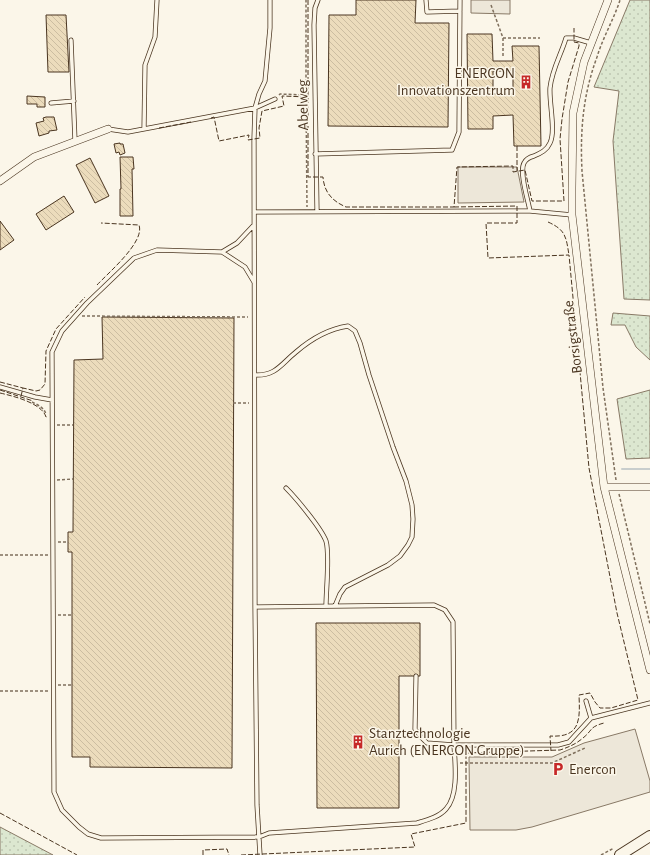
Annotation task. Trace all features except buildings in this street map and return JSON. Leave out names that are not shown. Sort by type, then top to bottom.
[{"type":"main road","points":[[620,855],[650,836]]},
{"type":"street","name":"Borsigstraße","points":[[608,0],[584,62],[573,113],[572,215],[604,487],[650,670]]},
{"type":"street","points":[[0,181],[34,157],[108,129]]},
{"type":"street","points":[[604,487],[650,487]]},
{"type":"lane","points":[[144,129],[145,65],[155,37],[157,0]]},
{"type":"lane","points":[[260,855],[255,607],[255,375],[253,226],[255,108],[265,81],[270,28],[270,0]]},
{"type":"lane","name":"Abelweg","points":[[316,211],[314,25],[315,8],[318,0]]},
{"type":"lane","points":[[426,0],[426,12],[460,12]]},
{"type":"lane","points":[[315,154],[452,150],[459,132],[460,0]]},
{"type":"lane","points":[[530,211],[522,170],[524,163],[529,158],[545,151],[551,143],[552,132],[549,98],[550,86],[557,60],[562,52],[566,38],[574,38],[591,43]]},
{"type":"lane","points":[[70,40],[75,141]]},
{"type":"lane","points":[[108,129],[128,132],[255,108],[275,99]]},
{"type":"lane","points":[[51,103],[74,101]]},
{"type":"lane","points":[[254,212],[530,211],[572,215]]},
{"type":"lane","points":[[222,252],[237,243],[253,226]]},
{"type":"lane","points":[[254,282],[245,267],[222,252],[157,250],[134,258],[87,303],[62,331],[52,352],[54,792],[62,810],[88,834],[100,838],[259,837],[268,833],[417,823],[432,818],[446,809],[455,791],[455,763],[453,622],[445,610],[434,605],[255,607]]},
{"type":"lane","points":[[255,375],[270,373],[296,351],[320,335],[336,328],[348,326],[355,331],[360,342],[369,375],[406,481],[412,505],[412,537],[400,556],[394,561],[345,587],[335,606]]},
{"type":"lane","points":[[0,387],[35,397],[52,400]]},
{"type":"lane","points":[[286,488],[295,496],[326,540],[328,551],[326,606]]},
{"type":"lane","points":[[416,676],[416,729],[427,743],[454,745],[558,745],[569,742],[591,718],[650,703]]},
{"type":"lane","points":[[586,701],[591,718]]},
{"type":"path","points":[[306,0],[307,211]]},
{"type":"path","name":"Borsigstraße","points":[[620,0],[597,55],[587,87],[582,117],[580,146],[603,388],[617,487],[650,624]]},
{"type":"path","points":[[491,5],[503,38],[503,58]]},
{"type":"path","points":[[503,38],[540,38]]},
{"type":"path","points":[[275,99],[280,94],[306,95]]},
{"type":"path","points":[[75,316],[254,317]]},
{"type":"path","points":[[30,402],[42,408],[46,415],[52,415]]},
{"type":"path","points":[[233,403],[255,403]]},
{"type":"path","points":[[52,425],[73,425]]},
{"type":"path","points":[[52,480],[73,479]]},
{"type":"path","points":[[53,542],[68,542]]},
{"type":"path","points":[[0,555],[53,554]]},
{"type":"path","points":[[53,615],[72,615]]},
{"type":"path","points":[[53,685],[72,685]]},
{"type":"path","points":[[0,691],[53,691]]},
{"type":"path","points":[[455,763],[552,763],[584,748]]},
{"type":"green space","points":[[630,0],[650,0],[650,300],[624,299],[613,141],[619,91],[594,87]]},
{"type":"green space","points":[[613,313],[650,316],[650,360],[636,347],[625,325],[611,325]]},
{"type":"green space","points":[[650,390],[650,458],[626,459],[617,399]]},
{"type":"green space","points":[[0,827],[53,855],[0,855]]},
{"type":"shaded area","points":[[471,0],[510,0],[510,14],[471,13]]},
{"type":"shaded area","points":[[458,167],[517,167],[524,202],[458,203]]},
{"type":"shaded area","name":"Enercon","points":[[635,729],[650,781],[650,792],[532,827],[516,830],[470,830],[469,757],[552,757],[584,743]]},
{"type":"waterway","points":[[622,469],[650,469]]},
{"type":"fence","points":[[308,0],[308,177],[323,177],[327,192],[333,199],[346,207],[454,207],[457,167],[513,166],[513,172],[525,170],[532,201],[564,201],[560,139],[568,82],[579,46],[579,43],[574,42],[574,28]]},
{"type":"fence","points":[[211,118],[214,117],[219,141],[249,135],[248,140],[260,138],[259,128],[262,111],[284,106],[282,96],[308,97]]},
{"type":"fence","points":[[159,128],[191,122]]},
{"type":"fence","points":[[517,146],[517,171]]},
{"type":"fence","points":[[454,207],[517,206],[517,223],[486,223],[488,258],[569,255],[589,468],[617,613],[638,700],[611,708],[600,708],[590,693],[579,695],[579,712],[576,725],[568,734],[550,736],[551,751]]},
{"type":"fence","points":[[548,222],[562,231],[566,239],[569,255]]},
{"type":"fence","points":[[97,285],[132,248],[137,240],[139,232],[139,225],[101,223]]},
{"type":"fence","points":[[21,396],[23,388],[36,391],[40,390],[45,384],[46,351],[56,329],[85,297]]},
{"type":"fence","points":[[0,382],[23,388]]},
{"type":"fence","points":[[0,390],[33,401]]},
{"type":"fence","points":[[0,393],[19,398],[33,404],[47,417]]},
{"type":"fence","points":[[241,855],[415,847],[411,834],[466,823],[466,753],[560,750],[575,744],[593,727],[604,723]]},
{"type":"fence","points":[[0,813],[77,855]]},
{"type":"fence","points":[[203,855],[203,850],[227,849],[229,855]]},
{"type":"place","name":"ENERCON Innovationszentrum","points":[[526,82]]},
{"type":"place","name":"Stanztechnologie Aurich (ENERCON Gruppe)","points":[[358,742]]},
{"type":"place","name":"Enercon","points":[[558,769]]}]
